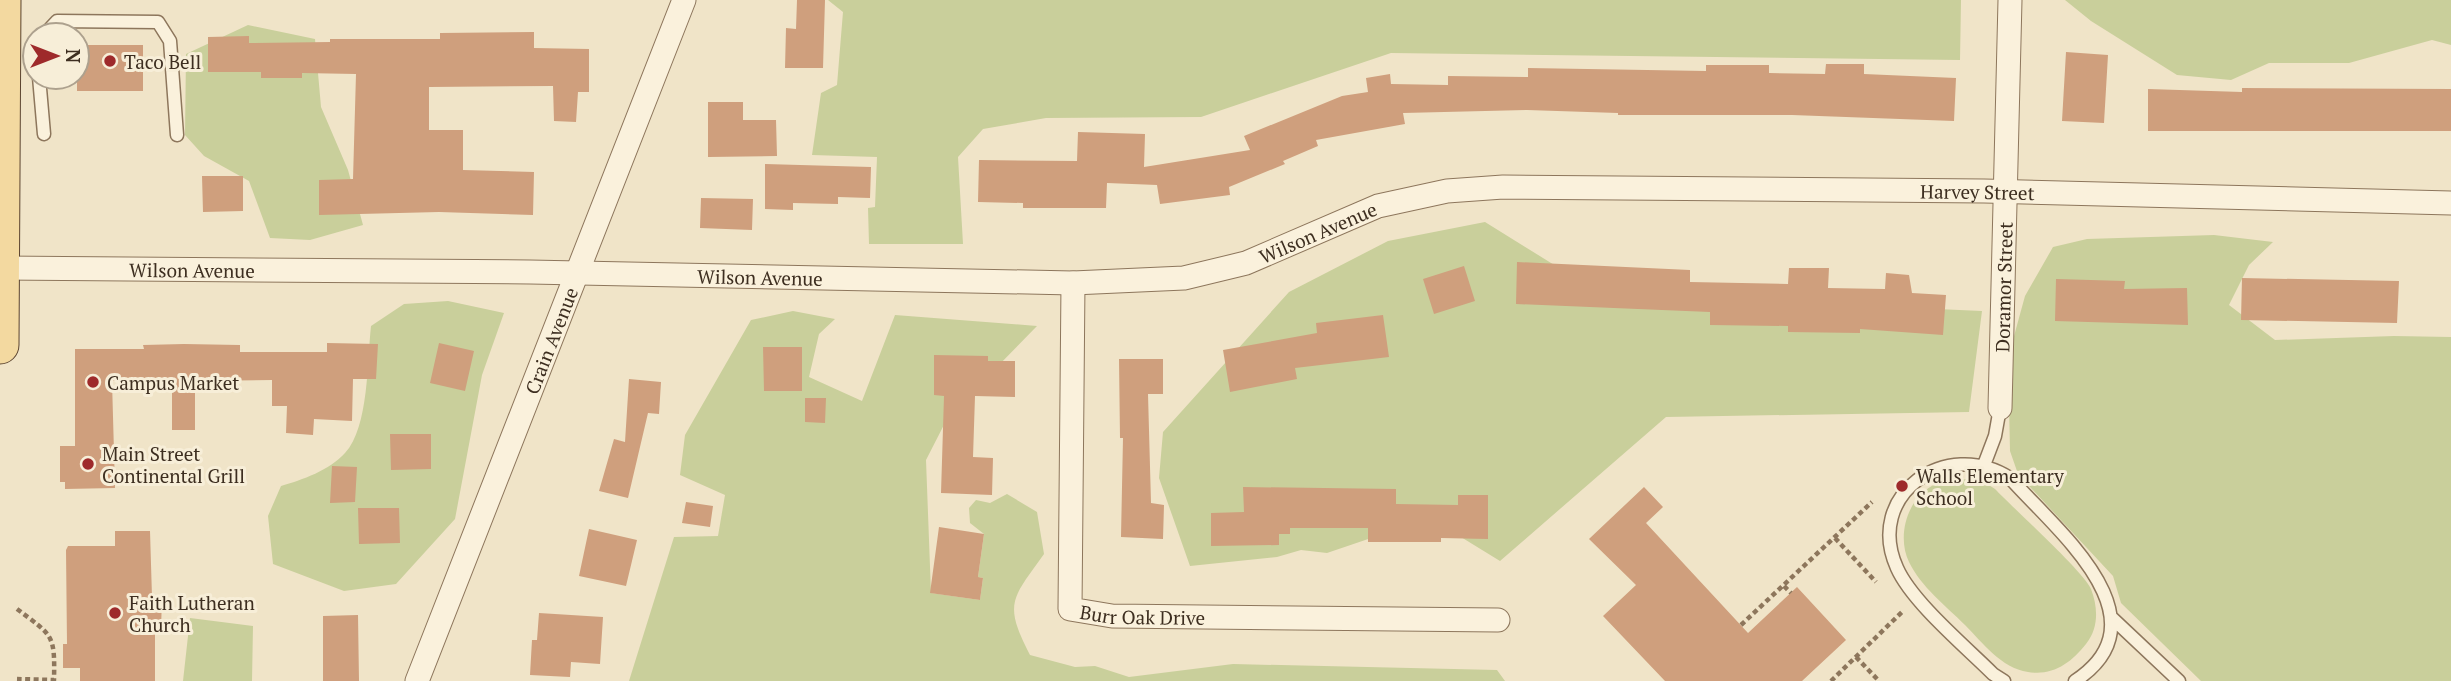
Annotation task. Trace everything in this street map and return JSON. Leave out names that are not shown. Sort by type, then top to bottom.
[{"type":"main road","points":[[0,345],[2,0]]},
{"type":"street","name":"Crain Avenue","points":[[417,681],[684,0]]},
{"type":"street","name":"Doramor Street","points":[[2000,408],[2011,0]]},
{"type":"street","name":"Wilson Avenue","points":[[0,268],[1073,283],[1184,278],[1246,263],[1378,206],[1447,191],[1503,187]]},
{"type":"street","name":"Harvey Street","points":[[1503,187],[2007,192],[2451,203]]},
{"type":"street","name":"Burr Oak Drive","points":[[1073,283],[1070,609],[1112,615],[1498,620]]},
{"type":"lane","points":[[91,21],[158,22],[170,41],[177,135]]},
{"type":"lane","points":[[40,91],[44,134]]},
{"type":"lane","points":[[1984,465],[2000,408]]},
{"type":"lane","points":[[2004,681],[1993,674],[1905,581],[1896,567],[1890,536],[1897,505],[1917,480],[1942,466],[1970,463],[1984,465],[2010,478],[2095,573],[2104,587],[2111,617],[2105,648],[2097,662],[2075,681]]},
{"type":"lane","points":[[2111,617],[2179,681]]},
{"type":"path","points":[[1741,625],[1872,502]]},
{"type":"path","points":[[1835,538],[1876,582]]},
{"type":"path","points":[[1784,586],[1791,593]]},
{"type":"path","points":[[18,609],[47,631],[54,644],[54,680],[18,679]]},
{"type":"path","points":[[1831,681],[1903,611]]},
{"type":"path","points":[[1856,657],[1879,681]]},
{"type":"green space","points":[[828,0],[1961,0],[1960,60],[1391,53],[1201,117],[1046,118],[983,129],[958,157],[963,244],[869,244],[868,208],[875,207],[877,157],[812,155],[821,93],[837,85],[843,12]]},
{"type":"green space","points":[[2065,0],[2451,0],[2451,45],[2432,40],[2349,63],[2269,63],[2231,80],[2177,75],[2091,21]]},
{"type":"green space","points":[[248,25],[315,39],[321,107],[348,170],[363,225],[310,240],[270,238],[249,181],[204,156],[185,135],[186,54]]},
{"type":"green space","points":[[1485,222],[1601,294],[1982,311],[1969,412],[1666,417],[1500,561],[1430,518],[1327,553],[1301,550],[1277,557],[1190,566],[1159,478],[1163,432],[1289,292],[1388,241]]},
{"type":"green space","points":[[2214,235],[2273,242],[2249,265],[2229,305],[2275,340],[2451,337],[2451,681],[2201,681],[2121,603],[2113,576],[2018,474],[2010,451],[2008,358],[2025,296],[2053,247],[2087,239]]},
{"type":"green space","points":[[448,301],[504,313],[482,375],[455,519],[396,584],[344,591],[273,564],[268,516],[281,486],[324,469],[339,459],[353,442],[363,411],[371,326],[404,304]]},
{"type":"green space","points":[[793,311],[835,319],[819,334],[809,377],[862,401],[895,315],[1037,326],[948,417],[926,460],[931,593],[980,600],[983,578],[978,577],[984,534],[970,523],[969,508],[976,500],[990,503],[1007,494],[1037,512],[1044,554],[1018,592],[1014,612],[1016,624],[1030,655],[1075,667],[1095,666],[1129,677],[1233,664],[1497,670],[1505,681],[629,681],[674,537],[718,536],[725,495],[680,475],[685,435],[751,320]]},
{"type":"green space","points":[[1956,479],[1981,480],[1995,489],[2062,555],[2091,589],[2096,610],[2093,631],[2080,651],[2061,667],[2037,673],[2009,666],[1934,596],[1914,571],[1905,551],[1904,529],[1907,517],[1918,497],[1926,490],[1938,483]]},
{"type":"green space","points":[[190,618],[253,626],[252,681],[183,681]]},
{"type":"building","points":[[797,0],[825,0],[823,68],[785,68],[786,28],[796,29]]},
{"type":"building","points":[[534,32],[534,48],[589,49],[589,92],[578,92],[576,122],[554,121],[553,86],[429,87],[429,130],[463,130],[463,170],[534,172],[533,215],[439,212],[319,215],[319,180],[353,179],[356,74],[302,73],[302,78],[261,78],[261,72],[208,72],[208,37],[249,36],[249,43],[330,42],[330,39],[440,39],[440,33]]},
{"type":"building","name":"Taco Bell","points":[[91,45],[143,45],[143,91],[91,91]]},
{"type":"building","points":[[2066,52],[2108,55],[2104,123],[2062,121]]},
{"type":"building","points":[[1826,64],[1864,64],[1864,74],[1956,78],[1954,121],[1792,115],[1618,115],[1527,110],[1403,113],[1405,124],[1316,140],[1318,146],[1283,161],[1285,164],[1229,187],[1230,195],[1160,204],[1157,185],[1107,183],[1106,208],[1023,208],[1023,203],[978,202],[979,160],[1077,161],[1078,132],[1145,134],[1144,167],[1250,150],[1244,136],[1342,96],[1368,92],[1366,78],[1390,74],[1391,84],[1448,85],[1448,76],[1528,77],[1528,68],[1706,71],[1706,65],[1769,65],[1769,73],[1825,74]]},
{"type":"building","points":[[2242,88],[2451,89],[2451,131],[2148,131],[2148,89],[2242,92]]},
{"type":"building","points":[[708,102],[743,102],[743,120],[776,120],[777,156],[708,157]]},
{"type":"building","points":[[765,164],[871,167],[870,198],[838,197],[838,204],[793,203],[793,210],[765,209]]},
{"type":"building","points":[[202,176],[243,176],[243,211],[203,212]]},
{"type":"building","points":[[701,198],[753,199],[752,230],[700,228]]},
{"type":"building","points":[[1517,262],[1690,270],[1690,282],[1788,284],[1789,268],[1829,268],[1828,288],[1885,289],[1886,273],[1909,275],[1912,293],[1946,295],[1943,335],[1860,329],[1860,333],[1788,332],[1788,326],[1710,325],[1710,312],[1516,304]]},
{"type":"building","points":[[1464,266],[1475,301],[1434,314],[1423,279]]},
{"type":"building","points":[[2242,278],[2399,281],[2397,323],[2241,320]]},
{"type":"building","points":[[2056,279],[2125,281],[2124,289],[2187,288],[2188,325],[2055,321]]},
{"type":"building","points":[[1383,315],[1389,357],[1295,368],[1297,379],[1230,392],[1223,350],[1317,333],[1316,323]]},
{"type":"building","points":[[327,343],[378,344],[376,379],[353,379],[352,421],[314,419],[313,435],[286,433],[287,406],[272,406],[272,380],[195,381],[195,430],[172,430],[172,380],[112,381],[115,488],[65,489],[65,482],[60,482],[60,446],[75,446],[75,349],[144,349],[143,345],[184,344],[240,345],[240,352],[327,352]]},
{"type":"building","points":[[439,343],[474,351],[465,391],[430,383]]},
{"type":"building","points":[[763,347],[802,347],[802,391],[764,391]]},
{"type":"building","points":[[934,355],[988,356],[988,361],[1015,361],[1015,397],[975,396],[973,457],[993,458],[992,495],[941,493],[944,396],[934,395]]},
{"type":"building","points":[[1119,359],[1163,359],[1163,394],[1148,394],[1151,503],[1164,505],[1163,539],[1121,537],[1123,438],[1120,438]]},
{"type":"building","points":[[629,379],[661,382],[659,414],[648,413],[628,498],[599,491],[614,439],[625,442]]},
{"type":"building","points":[[805,398],[826,398],[825,423],[805,422]]},
{"type":"building","points":[[390,434],[431,434],[431,469],[391,470]]},
{"type":"building","points":[[332,466],[357,467],[355,502],[330,503]]},
{"type":"building","points":[[1243,487],[1396,489],[1396,504],[1458,505],[1458,495],[1488,495],[1488,539],[1441,538],[1441,542],[1368,542],[1368,528],[1290,528],[1290,534],[1279,534],[1279,545],[1211,546],[1211,513],[1244,512]]},
{"type":"building","points":[[1644,487],[1663,507],[1646,523],[1748,633],[1797,587],[1846,640],[1802,681],[1665,681],[1603,616],[1636,585],[1589,539]]},
{"type":"building","points":[[686,502],[713,506],[710,527],[682,523]]},
{"type":"building","points":[[358,508],[399,508],[400,543],[359,544]]},
{"type":"building","points":[[939,527],[984,534],[978,577],[983,578],[980,600],[930,593]]},
{"type":"building","points":[[589,529],[637,540],[626,586],[579,576]]},
{"type":"building","name":"Faith Lutheran Church","points":[[115,531],[150,531],[152,597],[162,598],[161,629],[155,629],[155,681],[80,681],[80,668],[63,668],[63,644],[67,644],[66,550],[68,546],[115,546]]},
{"type":"building","points":[[539,613],[603,617],[600,664],[571,662],[570,677],[530,675],[532,640],[537,640]]},
{"type":"building","points":[[358,615],[359,681],[323,681],[323,616]]},
{"type":"place","name":"Taco Bell","points":[[110,61]]},
{"type":"place","name":"Campus Market","points":[[93,382]]},
{"type":"place","name":"Main Street Continental Grill","points":[[88,464]]},
{"type":"place","name":"Walls Elementary School","points":[[1902,486]]},
{"type":"place","name":"Faith Lutheran Church","points":[[115,613]]}]
